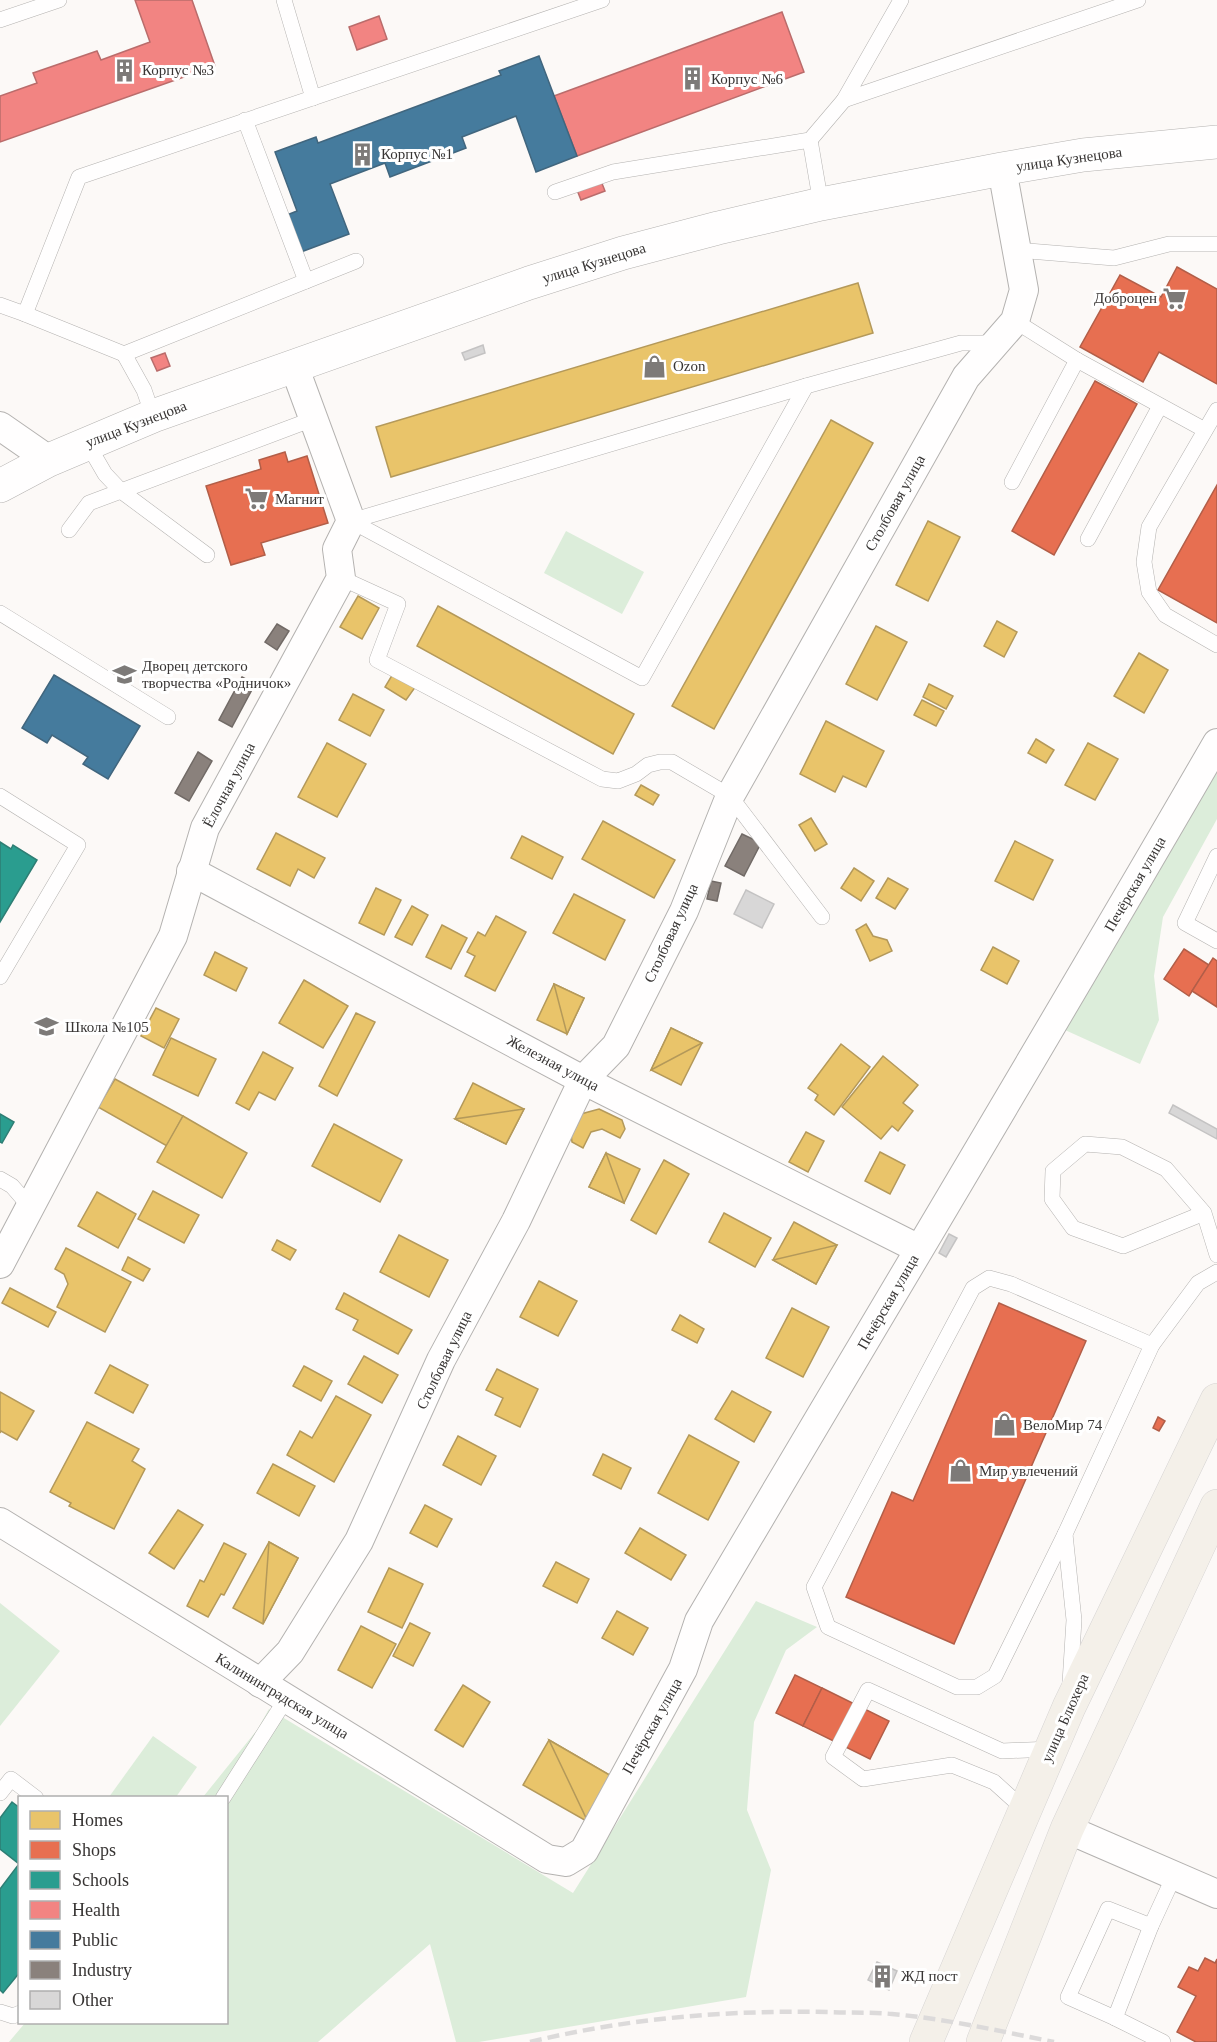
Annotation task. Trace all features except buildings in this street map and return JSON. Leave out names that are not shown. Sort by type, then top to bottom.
[{"type":"main road","name":"улица Блюхера","points":[[926,2042],[1069,1707],[1217,1400]]},
{"type":"main road","points":[[983,2042],[1067,1829],[1217,1506]]},
{"type":"street","name":"улица Кузнецова","points":[[0,486],[49,460],[153,416],[529,283],[623,253],[821,204],[1002,169],[1083,155],[1217,142]]},
{"type":"street","name":"Столбовая улица","points":[[260,1683],[290,1652],[359,1540],[441,1360],[516,1221],[583,1080],[616,1046],[684,911],[730,796],[966,377],[1015,321],[1024,290],[1002,169]]},
{"type":"street","points":[[294,366],[351,521],[337,549],[341,578]]},
{"type":"street","points":[[0,426],[49,460]]},
{"type":"street","name":"Ёлочная улица","points":[[0,1264],[172,936],[205,828],[341,578]]},
{"type":"street","name":"Печёрская улица","points":[[566,1862],[584,1851],[683,1669],[699,1621],[1051,1029],[1217,743]]},
{"type":"street","name":"Железная улица","points":[[191,871],[583,1080],[919,1249]]},
{"type":"street","name":"Калининградская улица","points":[[0,1522],[547,1859],[566,1862]]},
{"type":"street","points":[[1067,1829],[1217,1894]]},
{"type":"lane","points":[[0,20],[59,0]]},
{"type":"lane","points":[[284,0],[313,98]]},
{"type":"lane","points":[[25,314],[79,177],[602,0]]},
{"type":"lane","points":[[555,192],[613,172],[810,140],[843,100],[901,0]]},
{"type":"lane","points":[[843,100],[1138,0]]},
{"type":"lane","points":[[245,120],[306,281]]},
{"type":"lane","points":[[810,140],[821,204]]},
{"type":"lane","points":[[1016,250],[1114,258],[1169,244],[1217,244]]},
{"type":"lane","points":[[124,354],[356,261]]},
{"type":"lane","points":[[0,305],[124,354],[144,390],[153,416]]},
{"type":"lane","points":[[1015,321],[1077,360],[1205,430]]},
{"type":"lane","points":[[351,521],[806,386],[961,343],[996,343]]},
{"type":"lane","points":[[1012,482],[1077,360]]},
{"type":"lane","points":[[351,521],[642,678],[806,386]]},
{"type":"lane","points":[[1088,539],[1160,406]]},
{"type":"lane","points":[[1217,410],[1149,528],[1144,562],[1149,592],[1165,615],[1217,645]]},
{"type":"lane","points":[[69,530],[89,503],[313,419]]},
{"type":"lane","points":[[87,443],[105,474],[121,490],[207,555]]},
{"type":"lane","points":[[341,578],[398,604],[377,660],[602,779],[618,781],[636,774],[648,765],[672,762],[730,796],[822,917]]},
{"type":"lane","points":[[0,613],[168,717]]},
{"type":"lane","points":[[0,796],[78,844],[0,977]]},
{"type":"lane","points":[[1217,856],[1185,923],[1217,941]]},
{"type":"lane","points":[[1203,1213],[1122,1246],[1073,1228],[1052,1198],[1053,1171],[1085,1144],[1122,1147],[1166,1169],[1203,1213],[1217,1255]]},
{"type":"lane","points":[[0,1179],[12,1186],[31,1208]]},
{"type":"lane","points":[[1152,1345],[1011,1284],[989,1278],[973,1288],[814,1587],[828,1627],[957,1687],[977,1687],[995,1676],[1065,1534],[1152,1345],[1198,1283],[1217,1272]]},
{"type":"lane","points":[[1065,1534],[1074,1620],[1069,1707]]},
{"type":"lane","points":[[1026,1811],[994,1782],[952,1765],[863,1779],[833,1757],[868,1690],[1002,1751],[1051,1749]]},
{"type":"lane","points":[[224,1796],[286,1699]]},
{"type":"lane","points":[[0,1793],[11,1779],[35,1796]]},
{"type":"lane","points":[[1115,2018],[1151,1926],[1174,1876]]},
{"type":"lane","points":[[1151,1926],[1108,1909],[1068,1997],[1163,2042]]},
{"type":"lane","points":[[0,2012],[14,2016],[18,2014]]},
{"type":"green space","points":[[566,531],[644,572],[622,614],[544,573]]},
{"type":"green space","points":[[1217,763],[1217,819],[1163,917],[1154,976],[1159,1020],[1140,1064],[1065,1030]]},
{"type":"green space","points":[[756,1601],[817,1627],[786,1650],[754,1722],[747,1810],[771,1870],[746,1997],[479,2042],[456,2042],[430,1944],[318,2042],[9,2042],[24,2024],[228,2024],[228,1796],[204,1796],[257,1730],[269,1709],[573,1893]]},
{"type":"green space","points":[[0,1603],[60,1651],[0,1726]]},
{"type":"green space","points":[[153,1736],[197,1767],[177,1796],[110,1796]]},
{"type":"railway","points":[[530,2042],[641,2021],[753,2012],[876,2013],[913,2016],[1054,2042]]},
{"type":"place","name":"Корпус №3","points":[[124,70]]},
{"type":"place","name":"Корпус №6","points":[[693,79]]},
{"type":"place","name":"Корпус №1","points":[[363,154]]},
{"type":"place","name":"Доброцен","points":[[1175,298]]},
{"type":"place","name":"Ozon","points":[[655,366]]},
{"type":"place","name":"Магнит","points":[[257,499]]},
{"type":"place","name":"Дворец детского творчества «Родничок»","points":[[124,675]]},
{"type":"place","name":"Школа №105","points":[[47,1027]]},
{"type":"place","name":"ВелоМир 74","points":[[1005,1425]]},
{"type":"place","name":"Мир увлечений","points":[[961,1471]]},
{"type":"place","name":"ЖД пост","points":[[883,1976]]}]
